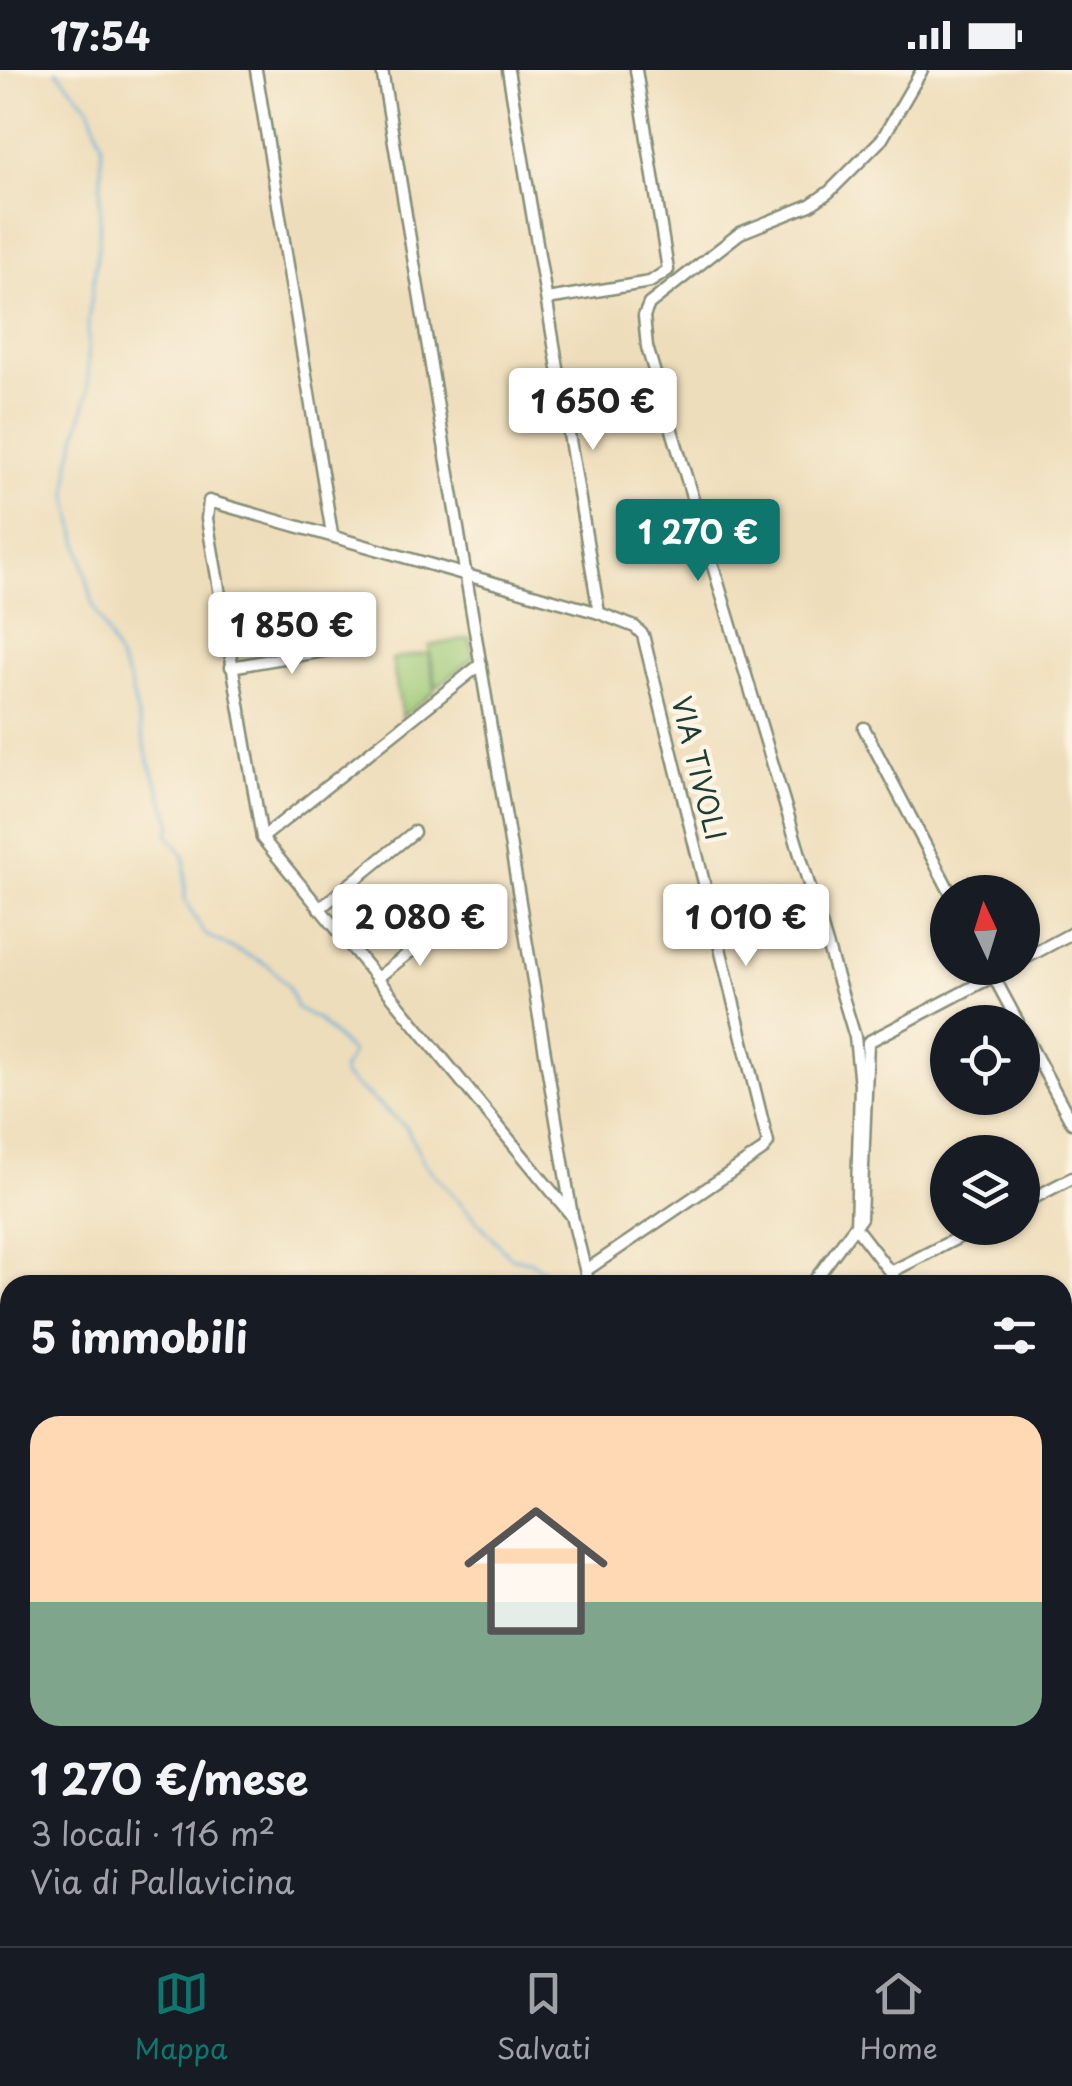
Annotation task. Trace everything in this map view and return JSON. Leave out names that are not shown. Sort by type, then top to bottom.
[{"type":"street","points":[[256,70],[332,534]]},
{"type":"street","points":[[382,70],[572,1216],[588,1275]]},
{"type":"street","points":[[508,70],[599,613]]},
{"type":"street","points":[[547,299],[650,282],[668,270],[636,70]]},
{"type":"street","points":[[893,1275],[856,1228],[860,1086],[854,1038],[647,347],[644,316],[650,304],[740,233],[810,205],[829,192],[882,139],[922,70]]},
{"type":"street","name":"VIA TIVOLI","points":[[231,667],[207,502],[332,534],[599,613],[635,627],[646,641],[768,1143],[762,1151],[588,1269]]},
{"type":"street","points":[[347,647],[231,667],[262,838],[572,1216]]},
{"type":"street","points":[[262,838],[481,664]]},
{"type":"street","points":[[864,728],[941,875]]},
{"type":"street","points":[[319,909],[414,832]]},
{"type":"street","points":[[376,978],[439,929]]},
{"type":"street","points":[[1040,950],[1072,933]]},
{"type":"street","points":[[819,1275],[856,1228],[863,1202],[867,1043],[968,985]]},
{"type":"street","points":[[1040,1063],[1072,1123]]},
{"type":"street","points":[[1040,1195],[1072,1178]]},
{"type":"street","points":[[891,1272],[944,1245]]},
{"type":"green space","points":[[470,638],[474,657],[437,687],[429,646]]},
{"type":"green space","points":[[428,653],[435,691],[402,717],[392,659]]},
{"type":"waterway","points":[[56,70],[89,107],[102,144],[99,241],[88,323],[88,393],[70,461],[68,497],[93,605],[129,680],[148,759],[172,824],[168,834],[185,858],[185,900],[204,934],[268,965],[287,985],[297,1008],[317,1019],[352,1053],[342,1071],[345,1077],[406,1127],[424,1163],[510,1257],[532,1262],[548,1275]]}]
